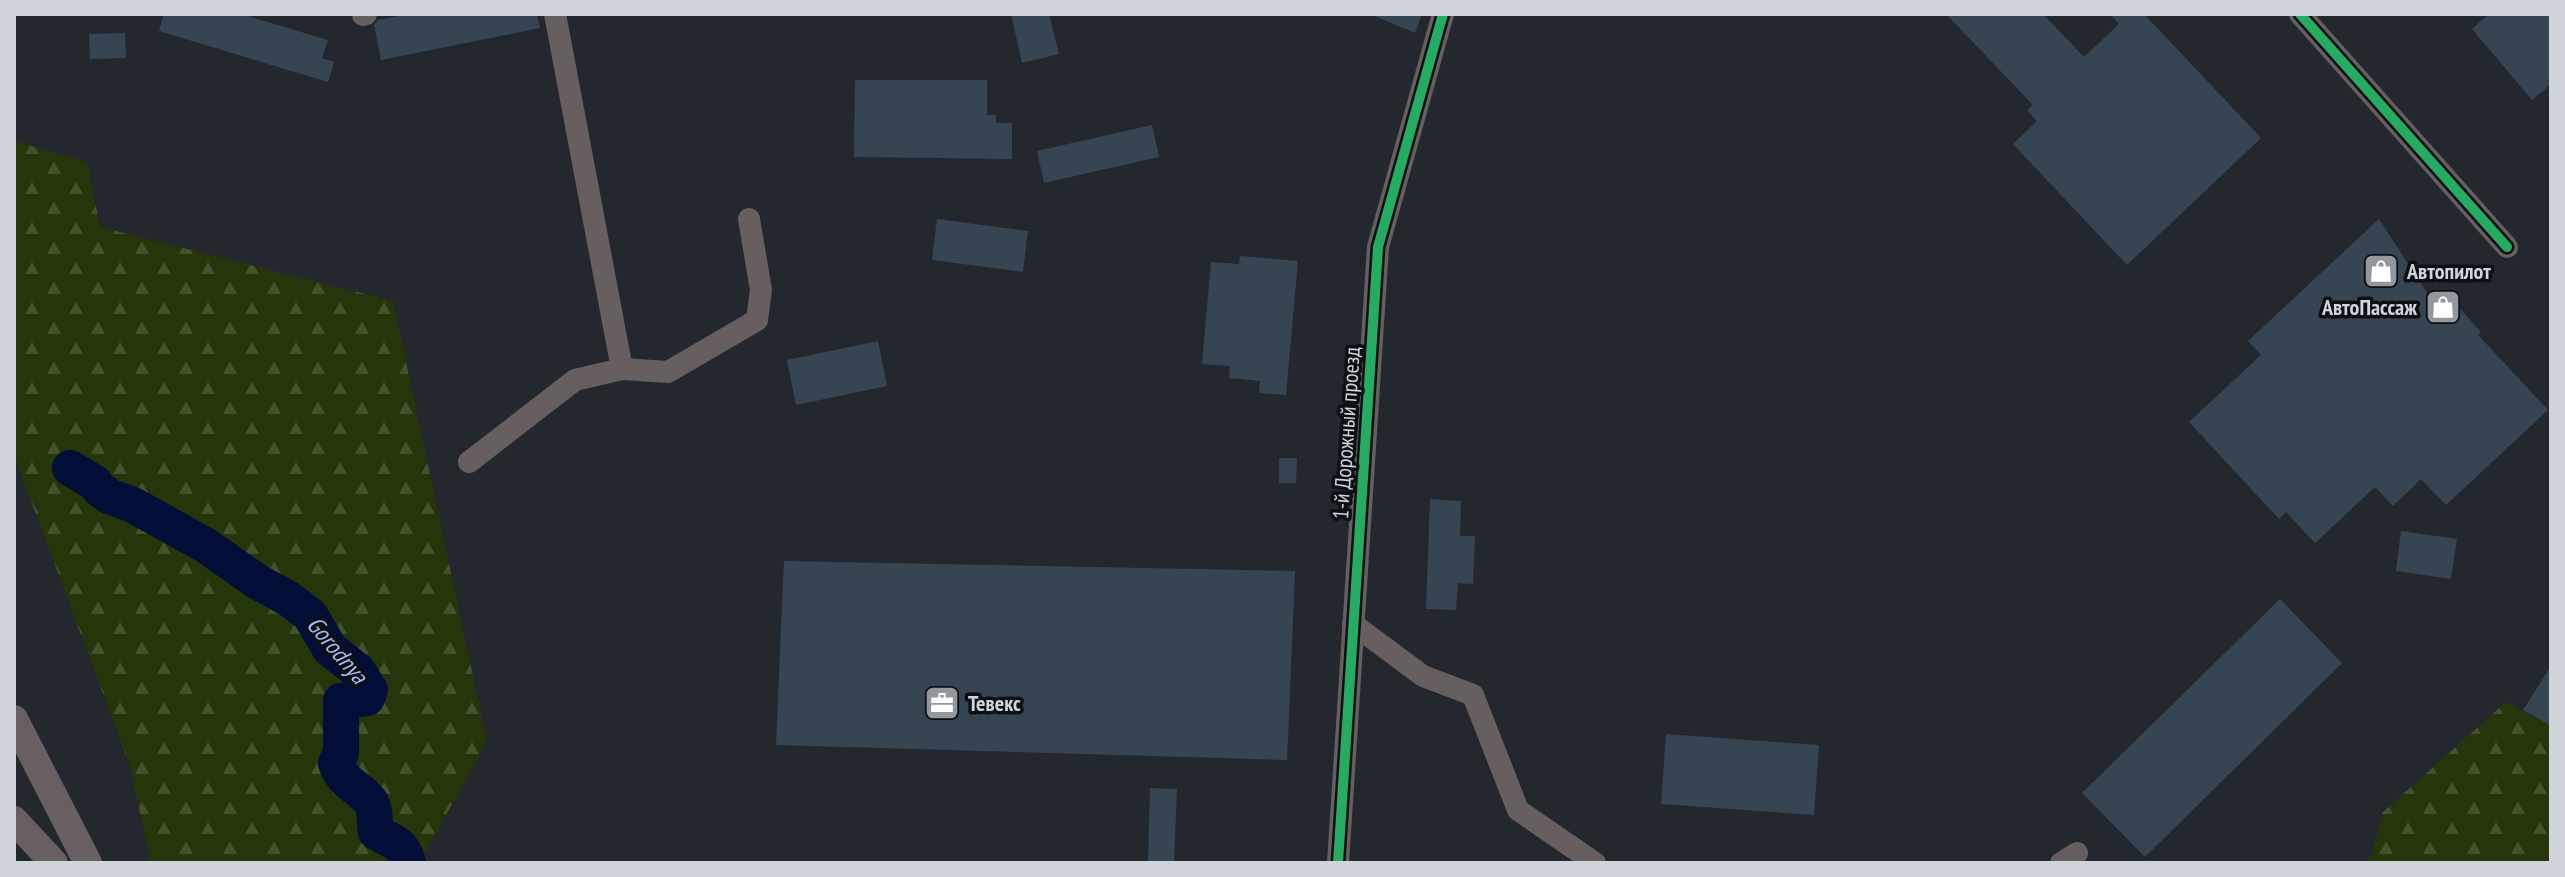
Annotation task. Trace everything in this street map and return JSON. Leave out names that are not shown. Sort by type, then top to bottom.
[{"type":"main road","points":[[14,719],[88,863]]},
{"type":"main road","points":[[14,820],[54,863]]},
{"type":"street","points":[[555,14],[622,369]]},
{"type":"street","name":"1-й Дорожный проезд","points":[[1338,863],[1378,247],[1443,14]]},
{"type":"street","points":[[2300,14],[2507,247]]},
{"type":"street","points":[[469,462],[575,380],[622,369],[668,372],[757,320],[761,290],[749,219]]},
{"type":"street","points":[[1353,624],[1423,676],[1473,695],[1518,810],[1595,863]]},
{"type":"green space","points":[[14,141],[87,162],[100,227],[393,301],[487,742],[419,863],[151,863],[129,763],[18,466],[14,448]]},
{"type":"green space","points":[[2506,702],[2551,726],[2551,863],[2363,863],[2373,853],[2382,813]]},
{"type":"building","points":[[164,14],[241,14],[328,40],[322,58],[334,62],[328,82],[159,31]]},
{"type":"building","points":[[410,14],[537,14],[540,28],[381,60],[374,25],[378,20]]},
{"type":"building","points":[[1011,14],[1049,14],[1059,54],[1022,63]]},
{"type":"building","points":[[1370,14],[1422,14],[1415,33]]},
{"type":"building","points":[[1946,14],[2043,14],[2084,57],[2119,24],[2110,14],[2144,14],[2261,138],[2127,265],[2013,144],[2037,121],[2027,110],[2033,105]]},
{"type":"building","points":[[2489,14],[2551,14],[2551,84],[2532,100],[2472,29]]},
{"type":"building","points":[[125,33],[126,58],[90,59],[89,34]]},
{"type":"building","points":[[855,80],[987,80],[987,115],[996,115],[996,123],[1012,123],[1012,159],[854,157]]},
{"type":"building","points":[[1152,125],[1159,157],[1044,183],[1037,151]]},
{"type":"building","points":[[937,219],[1028,231],[1023,272],[932,260]]},
{"type":"building","points":[[2379,219],[2428,294],[2455,303],[2481,332],[2478,335],[2548,410],[2446,505],[2421,479],[2393,506],[2375,487],[2315,543],[2286,512],[2279,519],[2189,422],[2261,355],[2248,341]]},
{"type":"building","points":[[1240,256],[1298,261],[1286,395],[1259,393],[1260,381],[1229,378],[1230,366],[1202,364],[1211,262],[1239,264]]},
{"type":"building","points":[[878,341],[887,386],[796,405],[787,360]]},
{"type":"building","points":[[1279,458],[1297,458],[1296,483],[1279,483]]},
{"type":"building","points":[[1430,499],[1461,501],[1460,536],[1475,536],[1473,584],[1458,583],[1456,610],[1426,609]]},
{"type":"building","points":[[2401,531],[2457,539],[2451,579],[2396,571]]},
{"type":"building","points":[[784,561],[1295,571],[1287,760],[776,745]]},
{"type":"building","points":[[2280,599],[2342,663],[2145,857],[2082,793]]},
{"type":"building","points":[[2551,666],[2551,726],[2523,710]]},
{"type":"building","points":[[1666,734],[1819,745],[1814,815],[1661,804]]},
{"type":"building","points":[[1150,788],[1177,789],[1174,863],[1148,863]]},
{"type":"waterway","name":"Gorodnya","points":[[70,468],[109,496],[133,505],[205,545],[258,582],[289,599],[310,615],[330,649],[358,671],[370,690],[367,698],[341,701],[341,753],[336,763],[347,780],[370,801],[376,832],[400,846],[408,863]]},
{"type":"cycle path","points":[[1338,863],[1378,247],[1443,14]]},
{"type":"cycle path","points":[[2300,14],[2507,247]]},
{"type":"place","name":"Автопилот","points":[[2381,271]]},
{"type":"place","name":"АвтоПассаж","points":[[2443,307]]},
{"type":"place","name":"Тевекс","points":[[942,703]]}]
